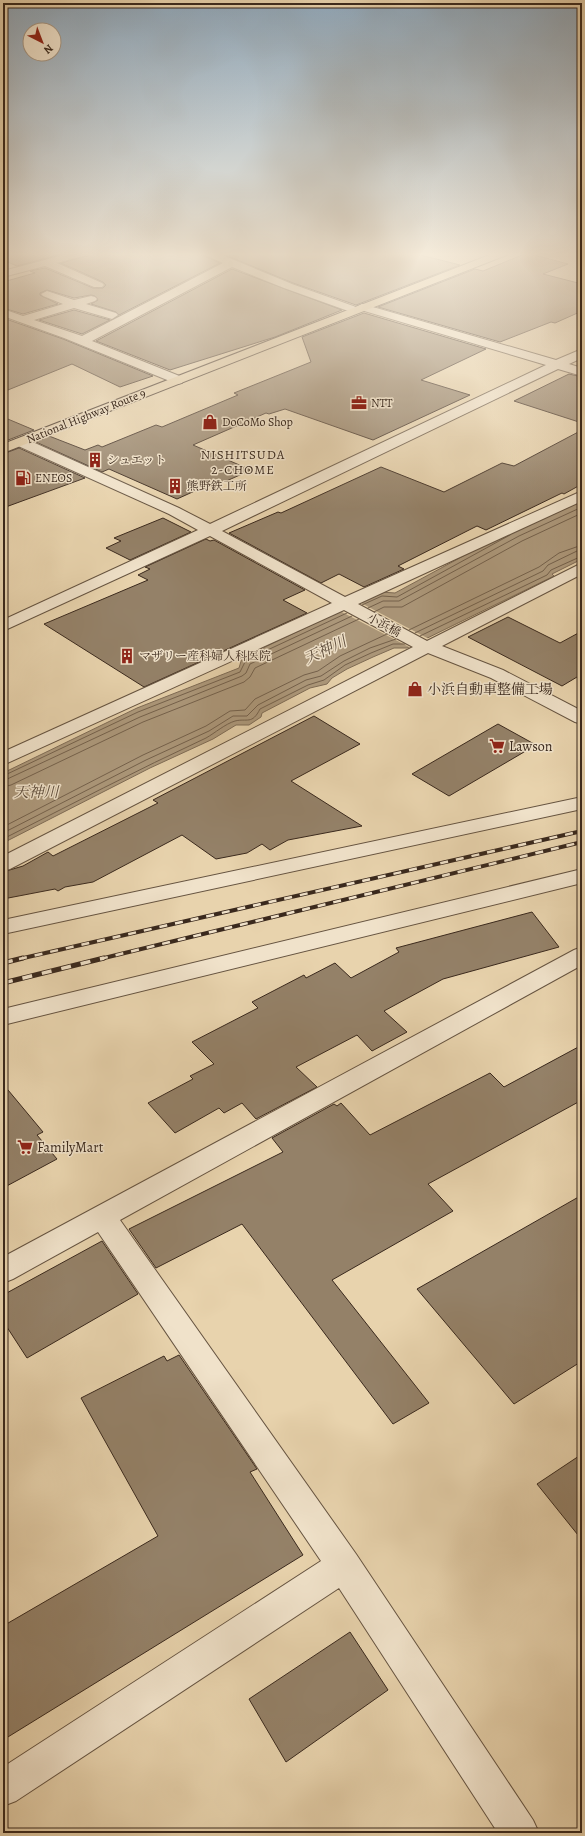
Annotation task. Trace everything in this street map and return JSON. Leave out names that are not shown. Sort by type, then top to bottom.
[{"type":"highway","name":"National Highway Route 9","points":[[3,449],[285,338]]},
{"type":"street","points":[[73,338],[177,380]]},
{"type":"street","points":[[82,341],[88,338]]},
{"type":"street","points":[[462,338],[582,372]]},
{"type":"street","points":[[3,626],[209,531],[582,353]]},
{"type":"street","name":"小浜橋","points":[[21,442],[174,511],[423,645],[497,674],[582,718]]},
{"type":"street","points":[[3,759],[347,605],[582,495]]},
{"type":"street","points":[[3,864],[423,645],[582,568]]},
{"type":"street","points":[[3,927],[582,803]]},
{"type":"street","points":[[3,1017],[582,876]]},
{"type":"street","points":[[3,1271],[582,955]]},
{"type":"street","points":[[103,1216],[344,1566],[520,1833]]},
{"type":"street","points":[[3,1788],[344,1566]]},
{"type":"water","name":"天神川","points":[[582,497],[582,559],[552,574],[554,576],[407,648],[394,648],[347,669],[332,678],[327,684],[310,688],[262,713],[261,717],[249,725],[236,725],[213,739],[150,768],[3,843],[3,773],[137,708],[239,668],[242,658],[381,592],[395,593],[515,528]]},
{"type":"pier","points":[[359,602],[429,639],[411,648],[340,611]]},
{"type":"building","points":[[3,338],[59,338],[153,376],[120,387],[72,364],[3,392]]},
{"type":"building","points":[[102,338],[273,338],[170,370],[96,341]]},
{"type":"building","points":[[302,338],[448,338],[486,349],[421,380],[470,395],[373,440],[285,409],[269,414],[266,413],[193,445],[251,470],[213,487],[208,485],[177,499],[109,469],[102,472],[36,442],[49,436],[85,450],[98,445],[102,447],[156,425],[162,427],[238,395],[234,393],[311,362]]},
{"type":"building","points":[[485,338],[511,338],[500,342]]},
{"type":"building","points":[[569,374],[582,377],[582,423],[514,401]]},
{"type":"building","points":[[3,417],[34,430],[3,442]]},
{"type":"building","points":[[582,430],[582,484],[564,494],[562,493],[486,530],[477,526],[398,566],[404,569],[364,587],[339,574],[321,583],[229,533],[278,512],[281,513],[381,467],[444,492],[502,463],[514,466]]},
{"type":"building","points":[[19,448],[85,478],[3,508],[3,454]]},
{"type":"building","points":[[163,518],[191,532],[130,560],[106,548],[121,541],[114,538]]},
{"type":"building","points":[[206,539],[210,541],[214,540],[305,590],[283,600],[307,613],[144,687],[44,624],[148,580],[138,575],[150,569],[145,567]]},
{"type":"building","points":[[508,617],[560,643],[582,631],[582,674],[562,686],[468,637]]},
{"type":"building","points":[[314,716],[360,744],[291,781],[362,826],[288,840],[270,850],[262,844],[247,853],[216,859],[182,835],[93,882],[65,887],[58,891],[55,889],[3,899],[3,872],[23,866],[48,852],[53,856],[158,803],[153,800]]},
{"type":"building","points":[[498,724],[536,745],[449,796],[412,774]]},
{"type":"building","points":[[532,912],[559,947],[443,979],[384,1011],[407,1032],[372,1051],[357,1035],[296,1067],[317,1087],[256,1119],[242,1103],[224,1113],[219,1108],[175,1133],[148,1103],[193,1079],[190,1076],[214,1064],[192,1042],[258,1008],[252,1002],[304,975],[306,978],[335,963],[351,978],[399,952],[396,948]]},
{"type":"building","points":[[582,1045],[582,1100],[428,1184],[453,1211],[332,1280],[429,1403],[393,1424],[242,1224],[156,1268],[129,1229],[283,1152],[272,1138],[334,1104],[337,1106],[341,1103],[370,1135],[490,1073],[504,1087]]},
{"type":"building","name":"FamilyMart","points":[[3,1084],[43,1132],[37,1135],[57,1159],[3,1188]]},
{"type":"building","points":[[582,1195],[582,1361],[514,1404],[417,1289]]},
{"type":"building","points":[[102,1241],[138,1294],[27,1358],[3,1321],[3,1295]]},
{"type":"building","points":[[179,1355],[257,1469],[250,1472],[303,1555],[3,1740],[3,1626],[158,1536],[81,1398],[164,1356],[167,1361]]},
{"type":"building","points":[[582,1454],[582,1540],[537,1484]]},
{"type":"building","points":[[350,1632],[388,1690],[286,1762],[249,1699]]},
{"type":"railway","points":[[19,959],[582,831]]},
{"type":"railway","points":[[100,959],[582,842]]},
{"type":"railway","points":[[19,959],[23,958]]},
{"type":"railway","points":[[3,983],[104,958]]},
{"type":"railway","points":[[3,963],[19,959]]},
{"type":"place","name":"NTT","points":[[359,403]]},
{"type":"place","name":"DoCoMo Shop","points":[[210,422]]},
{"type":"place","name":"シュエット","points":[[95,460]]},
{"type":"place","name":"ENEOS","points":[[23,478]]},
{"type":"place","name":"熊野鉄工所","points":[[175,486]]},
{"type":"place","name":"マザリー産科婦人科医院","points":[[127,656]]},
{"type":"place","name":"小浜自動車整備工場","points":[[415,689]]},
{"type":"place","name":"Lawson","points":[[497,746]]},
{"type":"place","name":"FamilyMart","points":[[25,1147]]},
{"type":"district","name":"NISHITSUDA 2-CHOME","points":[[243,462]]}]
